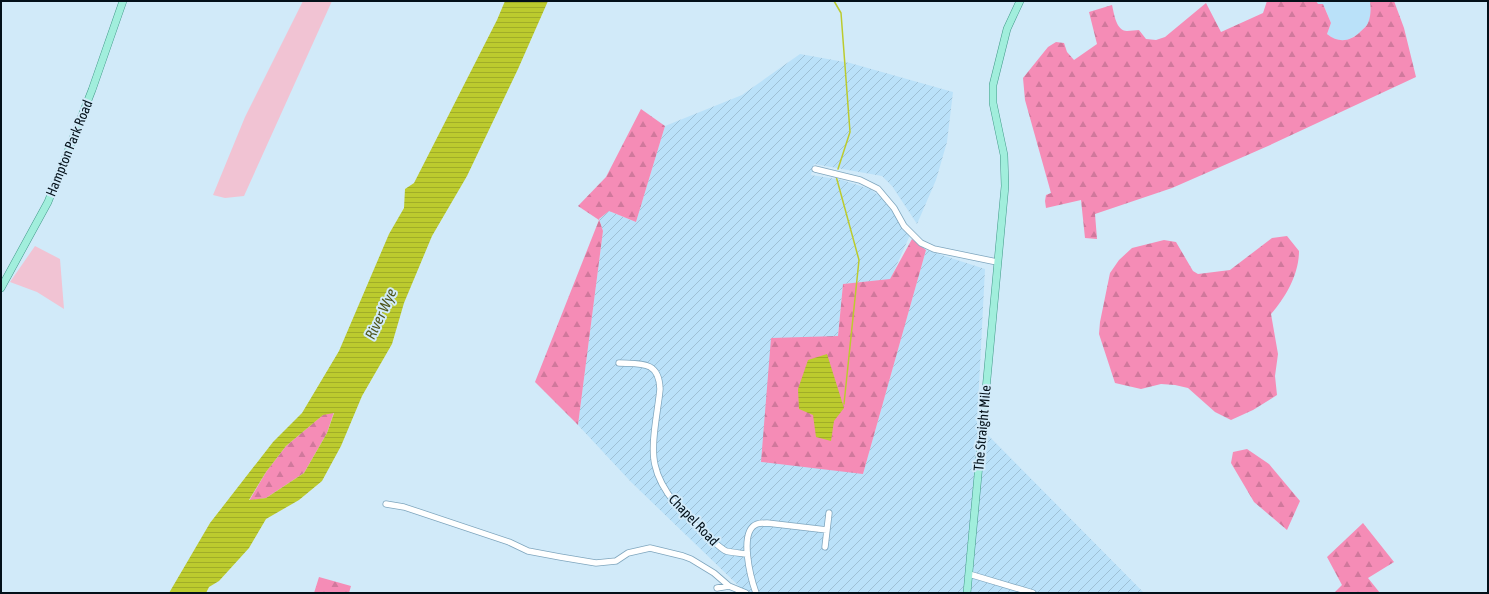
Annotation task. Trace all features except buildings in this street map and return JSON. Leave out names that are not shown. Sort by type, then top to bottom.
[{"type":"main road","name":"Hampton Park Road","points":[[1,288],[50,197],[92,90],[123,1]]},
{"type":"main road","name":"The Straight Mile","points":[[967,593],[1005,176],[1000,134],[993,103],[993,85],[1007,30],[1020,1]]},
{"type":"street","points":[[815,169],[860,180],[878,189],[885,196],[904,226],[921,243],[934,249],[997,262]]},
{"type":"street","name":"Chapel Road","points":[[619,363],[649,366],[654,369],[660,379],[654,458],[658,476],[664,488],[688,517],[720,547],[727,551],[747,554]]},
{"type":"street","points":[[386,504],[404,506],[503,539],[528,551],[596,563],[616,561],[628,553],[650,548],[691,559],[714,573],[728,586],[746,593]]},
{"type":"street","points":[[825,547],[829,513]]},
{"type":"street","points":[[756,593],[748,568],[747,554],[749,532],[753,527],[757,524],[767,523],[827,530]]},
{"type":"street","points":[[969,574],[1033,593]]},
{"type":"street","points":[[717,588],[728,586]]},
{"type":"shaded area","points":[[303,1],[332,1],[244,196],[225,198],[213,195],[245,117]]},
{"type":"shaded area","points":[[1316,1],[1370,1],[1371,13],[1368,24],[1357,35],[1345,41],[1334,39],[1327,34],[1331,23],[1323,4],[1318,4]]},
{"type":"shaded area","points":[[800,54],[850,63],[953,92],[947,142],[936,180],[917,224],[892,186],[882,176],[814,164],[811,175],[842,180],[870,189],[881,197],[910,235],[890,280],[843,284],[838,336],[863,474],[926,250],[985,269],[977,424],[1144,593],[750,593],[740,587],[631,482],[578,425],[603,231],[599,219],[609,211],[636,222],[665,126],[742,95]]},
{"type":"shaded area","points":[[35,246],[60,259],[64,309],[37,292],[10,282]]},
{"type":"green space","points":[[1267,1],[1316,1],[1318,4],[1323,4],[1331,23],[1327,34],[1335,39],[1344,40],[1352,38],[1367,25],[1371,9],[1370,1],[1394,1],[1404,28],[1416,77],[1268,146],[1172,188],[1095,214],[1097,239],[1085,238],[1081,200],[1046,208],[1046,195],[1051,193],[1025,100],[1023,78],[1048,47],[1056,42],[1064,43],[1067,52],[1074,60],[1097,44],[1089,12],[1112,5],[1116,21],[1120,28],[1127,31],[1139,30],[1146,39],[1156,40],[1165,37],[1206,3],[1221,32],[1263,13]]},
{"type":"green space","points":[[641,109],[665,126],[636,222],[609,211],[599,219],[603,231],[578,425],[535,382],[599,220],[578,206],[606,177]]},
{"type":"green space","points":[[1287,236],[1299,251],[1297,268],[1291,285],[1271,314],[1278,354],[1275,376],[1277,395],[1253,410],[1231,420],[1215,412],[1188,388],[1161,384],[1141,389],[1115,383],[1099,334],[1100,322],[1110,273],[1119,260],[1132,248],[1164,240],[1176,242],[1193,271],[1198,274],[1230,270],[1272,238]]},
{"type":"green space","points":[[912,239],[926,250],[863,474],[761,462],[771,338],[838,336],[843,284],[890,279]]},
{"type":"green space","points":[[334,412],[327,433],[304,473],[266,498],[249,501],[266,472],[286,446],[324,414]]},
{"type":"green space","points":[[1247,449],[1269,464],[1300,501],[1287,530],[1254,502],[1231,463],[1233,452]]},
{"type":"green space","points":[[1363,523],[1394,562],[1368,578],[1380,593],[1334,593],[1342,585],[1327,557]]},
{"type":"green space","points":[[319,577],[351,586],[349,593],[314,593]]},
{"type":"water","name":"River Wye","points":[[505,1],[548,1],[518,69],[467,176],[432,236],[404,303],[392,344],[362,396],[341,446],[322,481],[299,500],[266,519],[249,548],[219,581],[209,587],[206,593],[169,593],[210,523],[273,442],[302,413],[339,351],[389,234],[404,208],[405,189],[414,183],[497,20]],"holes":[[[334,413],[327,433],[304,473],[266,498],[249,500],[266,472],[286,446],[323,415]]]},
{"type":"water","points":[[827,354],[844,408],[834,421],[831,441],[816,437],[813,415],[799,409],[798,389],[808,360]]},
{"type":"waterway","points":[[834,1],[841,13],[850,132],[838,169]]},
{"type":"waterway","points":[[836,176],[859,260],[844,404]]}]
